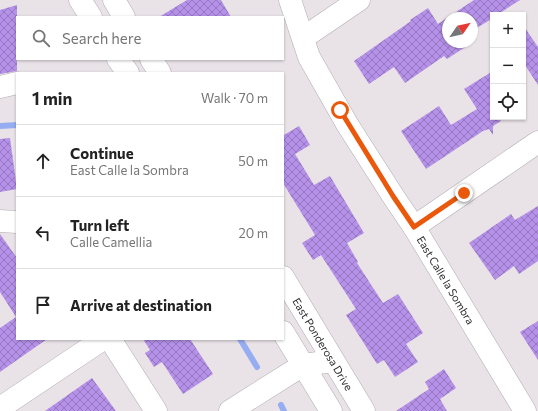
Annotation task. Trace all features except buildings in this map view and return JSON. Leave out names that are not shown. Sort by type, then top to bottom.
[{"type":"street","points":[[80,0],[90,16]]},
{"type":"street","points":[[114,0],[123,16]]},
{"type":"street","name":"East Calle la Sombra","points":[[290,0],[309,57],[348,124],[529,407]]},
{"type":"street","points":[[303,38],[359,0]]},
{"type":"street","points":[[119,60],[127,72]]},
{"type":"street","points":[[152,60],[159,72]]},
{"type":"street","points":[[0,87],[16,83]]},
{"type":"street","points":[[414,227],[538,142]]},
{"type":"street","name":"East Ponderosa Drive","points":[[284,279],[364,411]]},
{"type":"street","points":[[284,334],[331,411]]},
{"type":"street","points":[[0,408],[102,340]]},
{"type":"street","points":[[111,340],[156,411]]},
{"type":"street","points":[[230,411],[303,365],[333,361]]},
{"type":"waterway","points":[[0,126],[16,125]]},
{"type":"waterway","points":[[241,340],[257,367]]},
{"type":"waterway","points":[[281,405],[284,411]]},
{"type":"route","points":[[340,110],[414,227],[464,193]]}]
